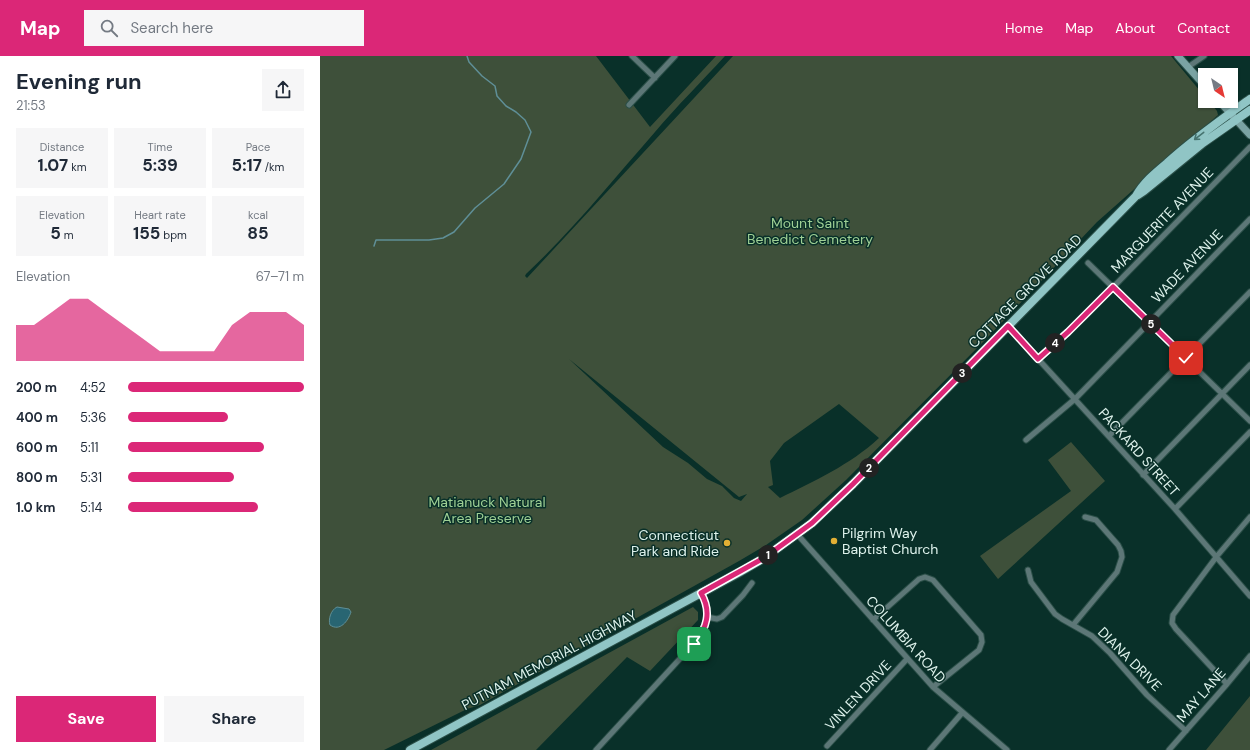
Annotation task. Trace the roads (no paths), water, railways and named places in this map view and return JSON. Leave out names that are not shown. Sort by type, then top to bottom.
[{"type":"main road","points":[[1178,56],[1198,78]]},
{"type":"main road","name":"COTTAGE GROVE ROAD","points":[[797,534],[830,507],[899,438],[1136,196],[1145,182],[1178,153],[1250,98]]},
{"type":"main road","points":[[1225,108],[1250,135]]},
{"type":"main road","name":"COTTAGE GROVE ROAD","points":[[1136,196],[1203,143],[1250,110]]},
{"type":"main road","name":"PUTNAM MEMORIAL HIGHWAY","points":[[410,750],[764,558],[797,534]]},
{"type":"street","points":[[632,56],[655,78]]},
{"type":"street","points":[[629,105],[675,56]]},
{"type":"street","points":[[1188,67],[1204,56]]},
{"type":"street","name":"MARGUERITE AVENUE","points":[[1038,359],[1068,332],[1113,287],[1250,147]]},
{"type":"street","name":"WADE AVENUE","points":[[1026,440],[1074,399],[1250,219]]},
{"type":"street","points":[[1088,263],[1250,421]]},
{"type":"street","points":[[1109,436],[1250,292]]},
{"type":"street","name":"PACKARD STREET","points":[[1008,326],[1175,509],[1250,596]]},
{"type":"street","points":[[1143,475],[1250,365]]},
{"type":"street","points":[[1175,509],[1250,432]]},
{"type":"street","points":[[1073,625],[1117,572],[1122,557],[1118,545],[1096,520],[1085,517]]},
{"type":"street","points":[[1227,684],[1176,630],[1172,623],[1173,615],[1217,556],[1250,517]]},
{"type":"street","name":"COLUMBIA ROAD","points":[[797,534],[827,570],[933,687],[1007,750]]},
{"type":"street","name":"DIANA DRIVE","points":[[1028,570],[1031,582],[1055,614],[1092,636],[1110,653],[1147,695],[1186,731]]},
{"type":"street","points":[[873,620],[919,579],[925,577],[933,580],[981,635],[982,642],[979,650],[933,687]]},
{"type":"street","points":[[707,617],[722,617],[752,583]]},
{"type":"street","points":[[596,750],[694,644],[703,631],[707,617],[706,602],[701,593]]},
{"type":"street","name":"MAY LANE","points":[[1169,750],[1250,656]]},
{"type":"street","name":"VINLEN DRIVE","points":[[827,746],[907,659]]},
{"type":"street","points":[[930,750],[962,713]]},
{"type":"water","points":[[337,607],[349,609],[351,612],[346,622],[340,626],[334,627],[330,625],[329,620],[330,615]]},
{"type":"waterway","points":[[374,246],[376,240],[429,240],[443,238],[454,232],[475,208],[504,184],[521,159],[531,132],[525,120],[506,106],[497,96],[495,86],[482,76],[469,62],[467,56]]},
{"type":"place","name":"Pilgrim Way Baptist Church","points":[[834,541]]},
{"type":"place","name":"Connecticut Park and Ride","points":[[727,543]]},
{"type":"park label","name":"Mount Saint Benedict Cemetery","points":[[810,232]]},
{"type":"park label","name":"Matianuck Natural Area Preserve","points":[[487,510]]}]
